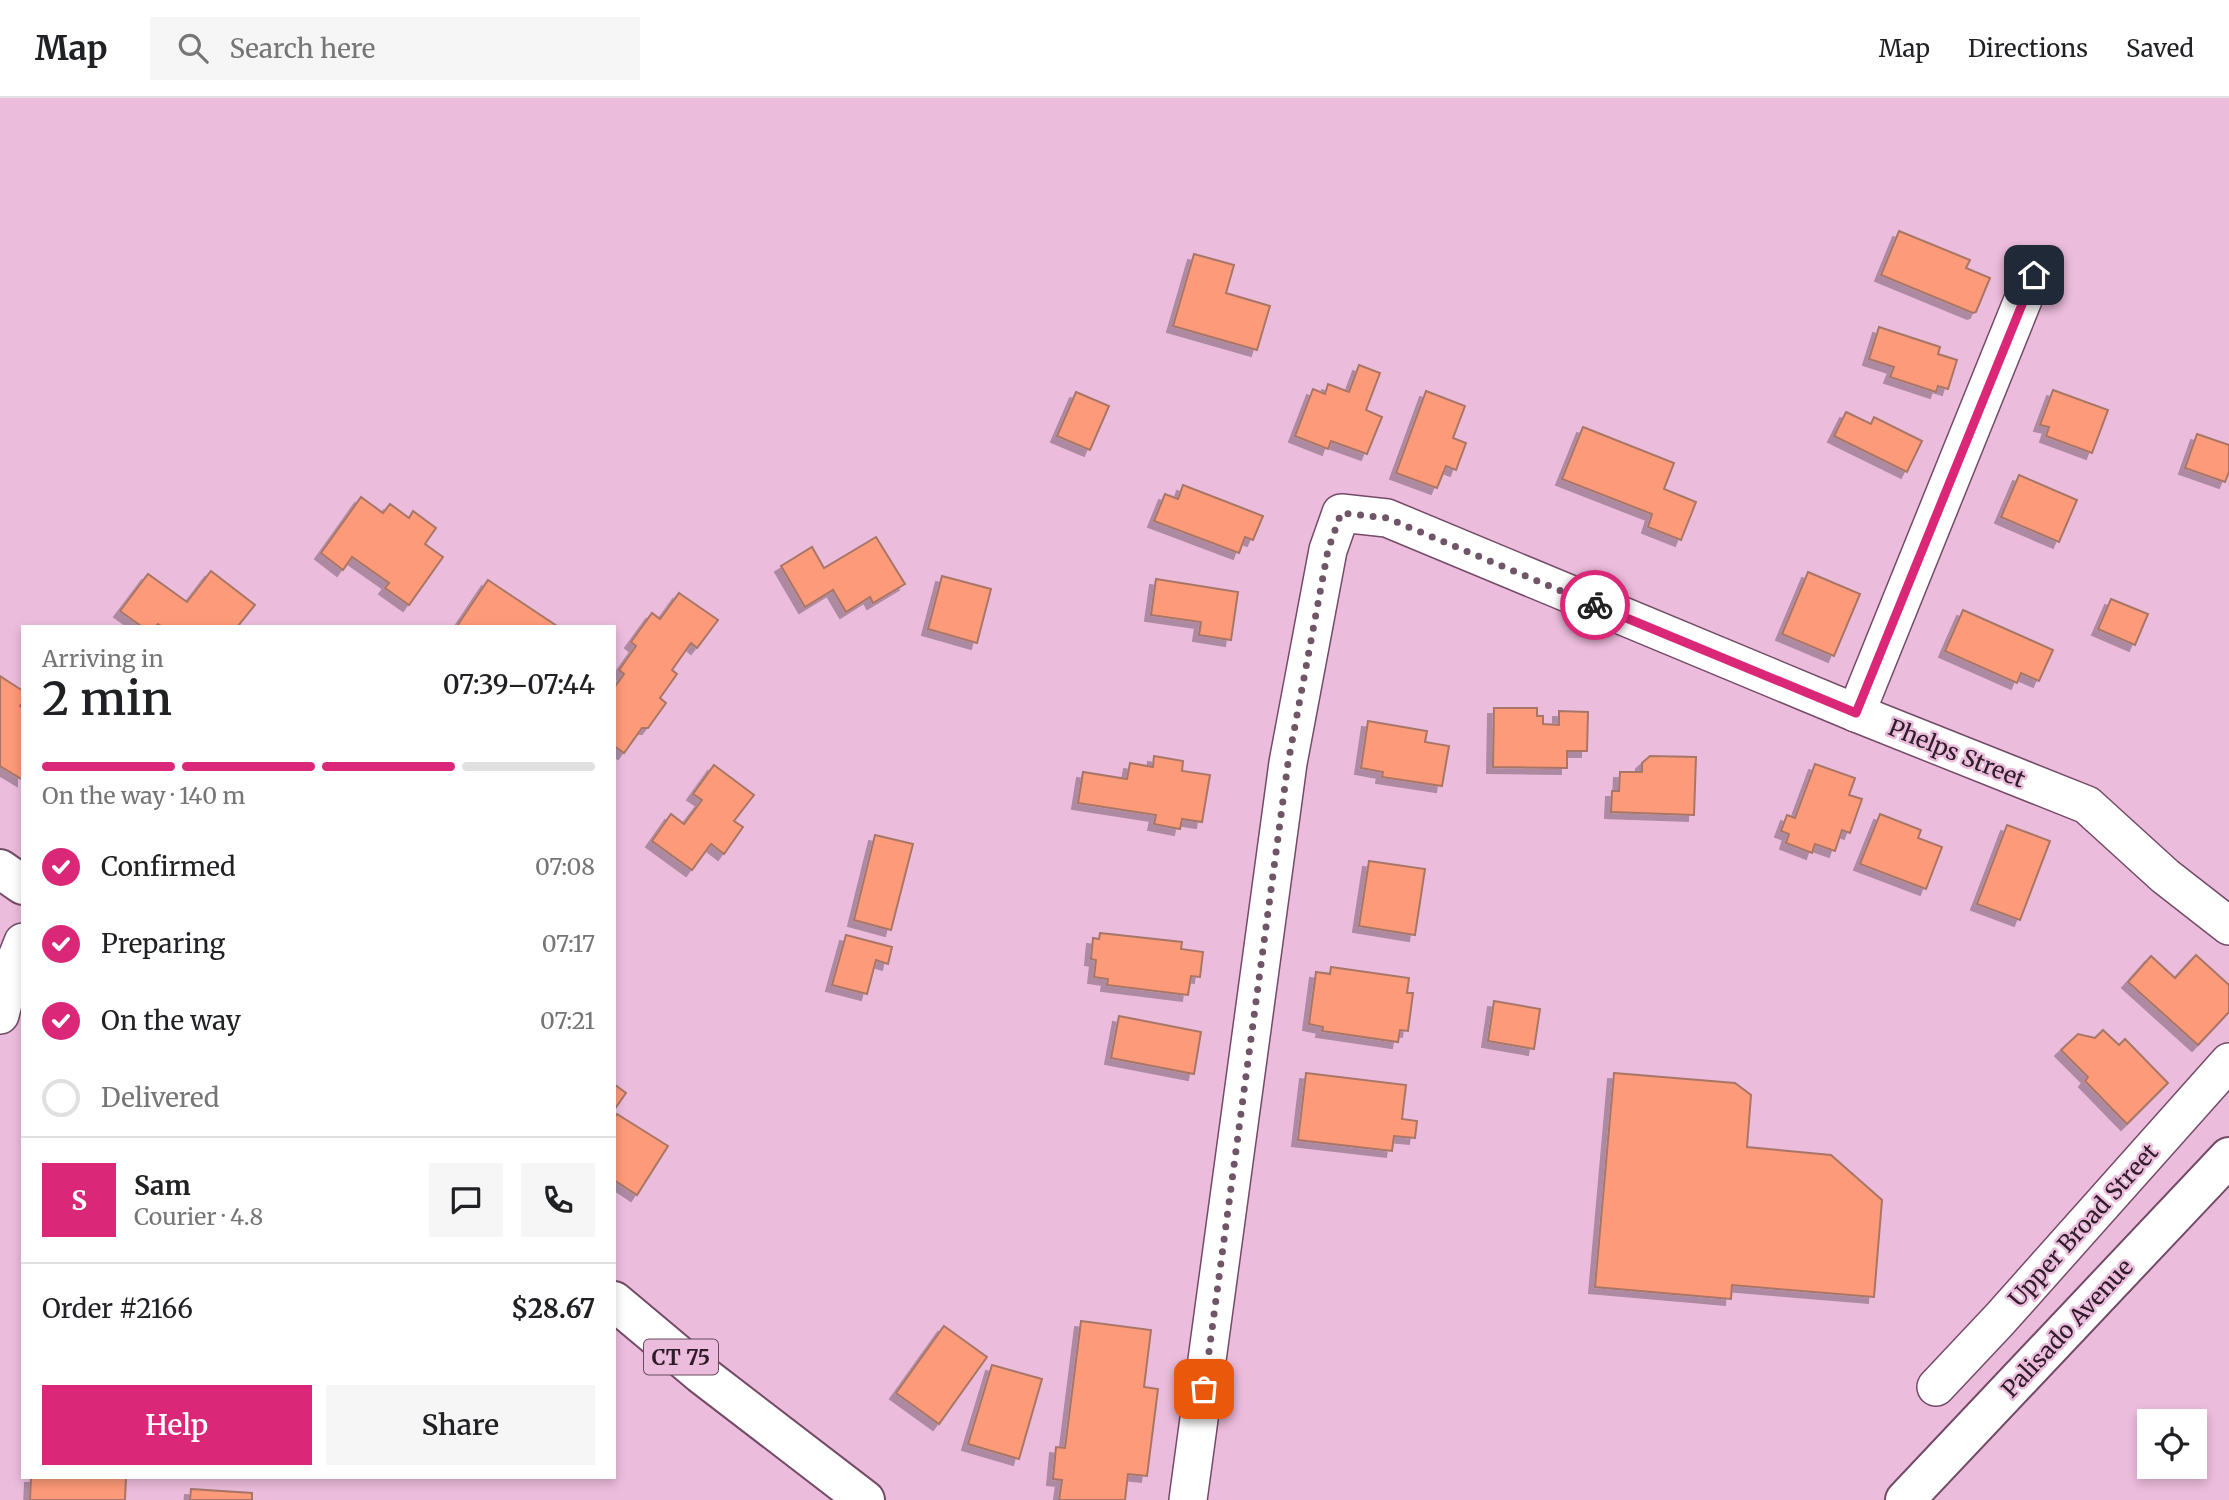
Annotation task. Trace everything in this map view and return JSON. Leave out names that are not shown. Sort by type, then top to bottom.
[{"type":"main road","points":[[0,869],[21,884]]},
{"type":"main road","name":"Palisado Avenue","points":[[1905,1500],[2229,1157]]},
{"type":"main road","name":"CT 75","points":[[616,1303],[701,1374],[865,1500]]},
{"type":"street","points":[[1856,713],[2034,275]]},
{"type":"street","name":"Phelps Street","points":[[1188,1500],[1288,763],[1328,550],[1341,513],[1387,518],[1856,713],[2087,805],[2165,876],[2229,926]]},
{"type":"street","points":[[0,1015],[4,994],[21,947]]},
{"type":"street","name":"Upper Broad Street","points":[[1936,1387],[2229,1062]]},
{"type":"building","points":[[1899,231],[1970,260],[1966,268],[1990,278],[1976,312],[1881,275]]},
{"type":"building","points":[[1194,254],[1234,265],[1226,293],[1270,306],[1257,350],[1173,326]]},
{"type":"building","points":[[1879,327],[1940,347],[1938,354],[1957,360],[1948,389],[1938,386],[1936,392],[1890,377],[1894,367],[1869,359]]},
{"type":"building","points":[[1359,365],[1380,373],[1366,410],[1382,417],[1367,454],[1331,441],[1328,449],[1295,436],[1313,389],[1325,394],[1328,384],[1349,392]]},
{"type":"building","points":[[2053,390],[2108,410],[2092,453],[2046,436],[2049,427],[2040,425]]},
{"type":"building","points":[[1426,391],[1465,406],[1453,438],[1466,443],[1456,470],[1446,466],[1437,488],[1396,473]]},
{"type":"building","points":[[1076,392],[1109,406],[1090,450],[1057,436]]},
{"type":"building","points":[[1846,412],[1871,424],[1874,417],[1922,441],[1907,472],[1834,436]]},
{"type":"building","points":[[1583,427],[1674,463],[1664,489],[1696,502],[1681,540],[1648,527],[1652,514],[1562,479]]},
{"type":"building","points":[[2197,434],[2229,445],[2229,472],[2225,482],[2185,468]]},
{"type":"building","points":[[2019,475],[2077,500],[2059,542],[2001,517]]},
{"type":"building","points":[[1183,485],[1263,516],[1253,540],[1245,537],[1239,553],[1154,521],[1165,494],[1178,499]]},
{"type":"building","points":[[361,497],[383,513],[390,504],[409,518],[413,511],[436,528],[425,544],[443,557],[409,605],[385,588],[389,583],[352,557],[343,570],[321,553]]},
{"type":"building","points":[[876,537],[905,584],[873,603],[870,597],[846,612],[833,590],[805,607],[781,566],[812,547],[824,568]]},
{"type":"building","points":[[211,571],[255,605],[239,625],[140,625],[120,611],[148,574],[187,602]]},
{"type":"building","points":[[1808,572],[1860,594],[1834,656],[1782,634]]},
{"type":"building","points":[[942,576],[991,589],[977,643],[928,629]]},
{"type":"building","points":[[1156,579],[1238,592],[1231,640],[1199,635],[1201,622],[1151,615]]},
{"type":"building","points":[[488,580],[556,625],[458,625]]},
{"type":"building","points":[[679,593],[718,620],[697,648],[691,643],[672,670],[677,674],[660,698],[666,703],[648,728],[642,728],[624,753],[616,747],[616,685],[624,674],[619,670],[636,646],[631,642],[652,613],[660,619]]},
{"type":"building","points":[[2111,599],[2148,614],[2135,645],[2098,629]]},
{"type":"building","points":[[1963,610],[2053,650],[2039,681],[2021,673],[2017,683],[1945,651]]},
{"type":"building","points":[[0,676],[21,690],[21,779],[0,766]]},
{"type":"building","points":[[1494,708],[1537,708],[1537,716],[1543,716],[1543,724],[1559,725],[1559,711],[1588,712],[1587,751],[1567,751],[1567,768],[1493,767]]},
{"type":"building","points":[[1368,721],[1427,731],[1425,742],[1449,746],[1442,786],[1382,777],[1383,772],[1361,768]]},
{"type":"building","points":[[1154,756],[1183,761],[1182,771],[1210,775],[1202,822],[1182,819],[1180,829],[1154,824],[1156,815],[1078,803],[1083,772],[1127,779],[1130,763],[1153,767]]},
{"type":"building","points":[[1650,756],[1696,757],[1694,815],[1611,812],[1612,791],[1619,791],[1620,772],[1642,772],[1642,763]]},
{"type":"building","points":[[1815,764],[1855,778],[1849,795],[1862,799],[1850,833],[1842,830],[1835,851],[1815,844],[1812,853],[1786,843],[1789,834],[1781,831],[1787,815],[1795,818]]},
{"type":"building","points":[[714,765],[754,795],[734,821],[743,827],[724,854],[711,844],[692,870],[652,841],[671,814],[684,824],[702,800],[693,794]]},
{"type":"building","points":[[1880,814],[1921,830],[1918,838],[1942,847],[1926,889],[1860,864]]},
{"type":"building","points":[[2007,825],[2050,841],[2020,920],[1977,904]]},
{"type":"building","points":[[875,835],[913,844],[891,930],[854,920]]},
{"type":"building","points":[[1369,861],[1425,869],[1415,935],[1359,926]]},
{"type":"building","points":[[1100,933],[1182,942],[1181,949],[1203,952],[1200,977],[1191,976],[1188,995],[1107,985],[1108,979],[1094,977],[1096,960],[1091,959],[1093,938],[1099,939]]},
{"type":"building","points":[[846,935],[892,947],[888,964],[876,960],[867,994],[832,985]]},
{"type":"building","points":[[2196,955],[2229,985],[2229,1012],[2198,1045],[2128,982],[2151,956],[2175,978]]},
{"type":"building","points":[[1331,967],[1409,978],[1407,993],[1413,993],[1408,1031],[1400,1030],[1398,1042],[1322,1031],[1323,1027],[1309,1024],[1316,972],[1330,974]]},
{"type":"building","points":[[1494,1001],[1540,1009],[1534,1049],[1488,1041]]},
{"type":"building","points":[[1119,1016],[1201,1032],[1194,1074],[1111,1058]]},
{"type":"building","points":[[2103,1030],[2119,1045],[2125,1039],[2168,1083],[2127,1124],[2085,1081],[2088,1077],[2061,1050],[2078,1034],[2095,1038]]},
{"type":"building","points":[[1306,1073],[1406,1085],[1402,1119],[1417,1121],[1415,1138],[1394,1136],[1392,1151],[1298,1140]]},
{"type":"building","points":[[1614,1073],[1735,1083],[1751,1095],[1747,1147],[1831,1155],[1882,1200],[1874,1297],[1732,1285],[1731,1299],[1595,1287]]},
{"type":"building","points":[[616,1086],[626,1093],[616,1107]]},
{"type":"building","points":[[616,1115],[668,1146],[637,1195],[616,1181]]},
{"type":"building","points":[[1081,1321],[1151,1330],[1144,1387],[1158,1389],[1147,1476],[1128,1474],[1125,1500],[1059,1500],[1062,1480],[1053,1479],[1056,1447],[1065,1448]]},
{"type":"building","points":[[944,1326],[987,1357],[939,1424],[896,1393]]},
{"type":"building","points":[[992,1365],[1042,1379],[1019,1459],[968,1444]]},
{"type":"building","points":[[31,1479],[126,1479],[125,1500],[30,1500]]},
{"type":"building","points":[[191,1489],[252,1493],[252,1500],[190,1500]]},
{"type":"way so far","points":[[1204,1389],[1288,763],[1328,550],[1341,513],[1387,518],[1595,605]]},
{"type":"route","points":[[1595,605],[1856,713],[2034,275]]}]
